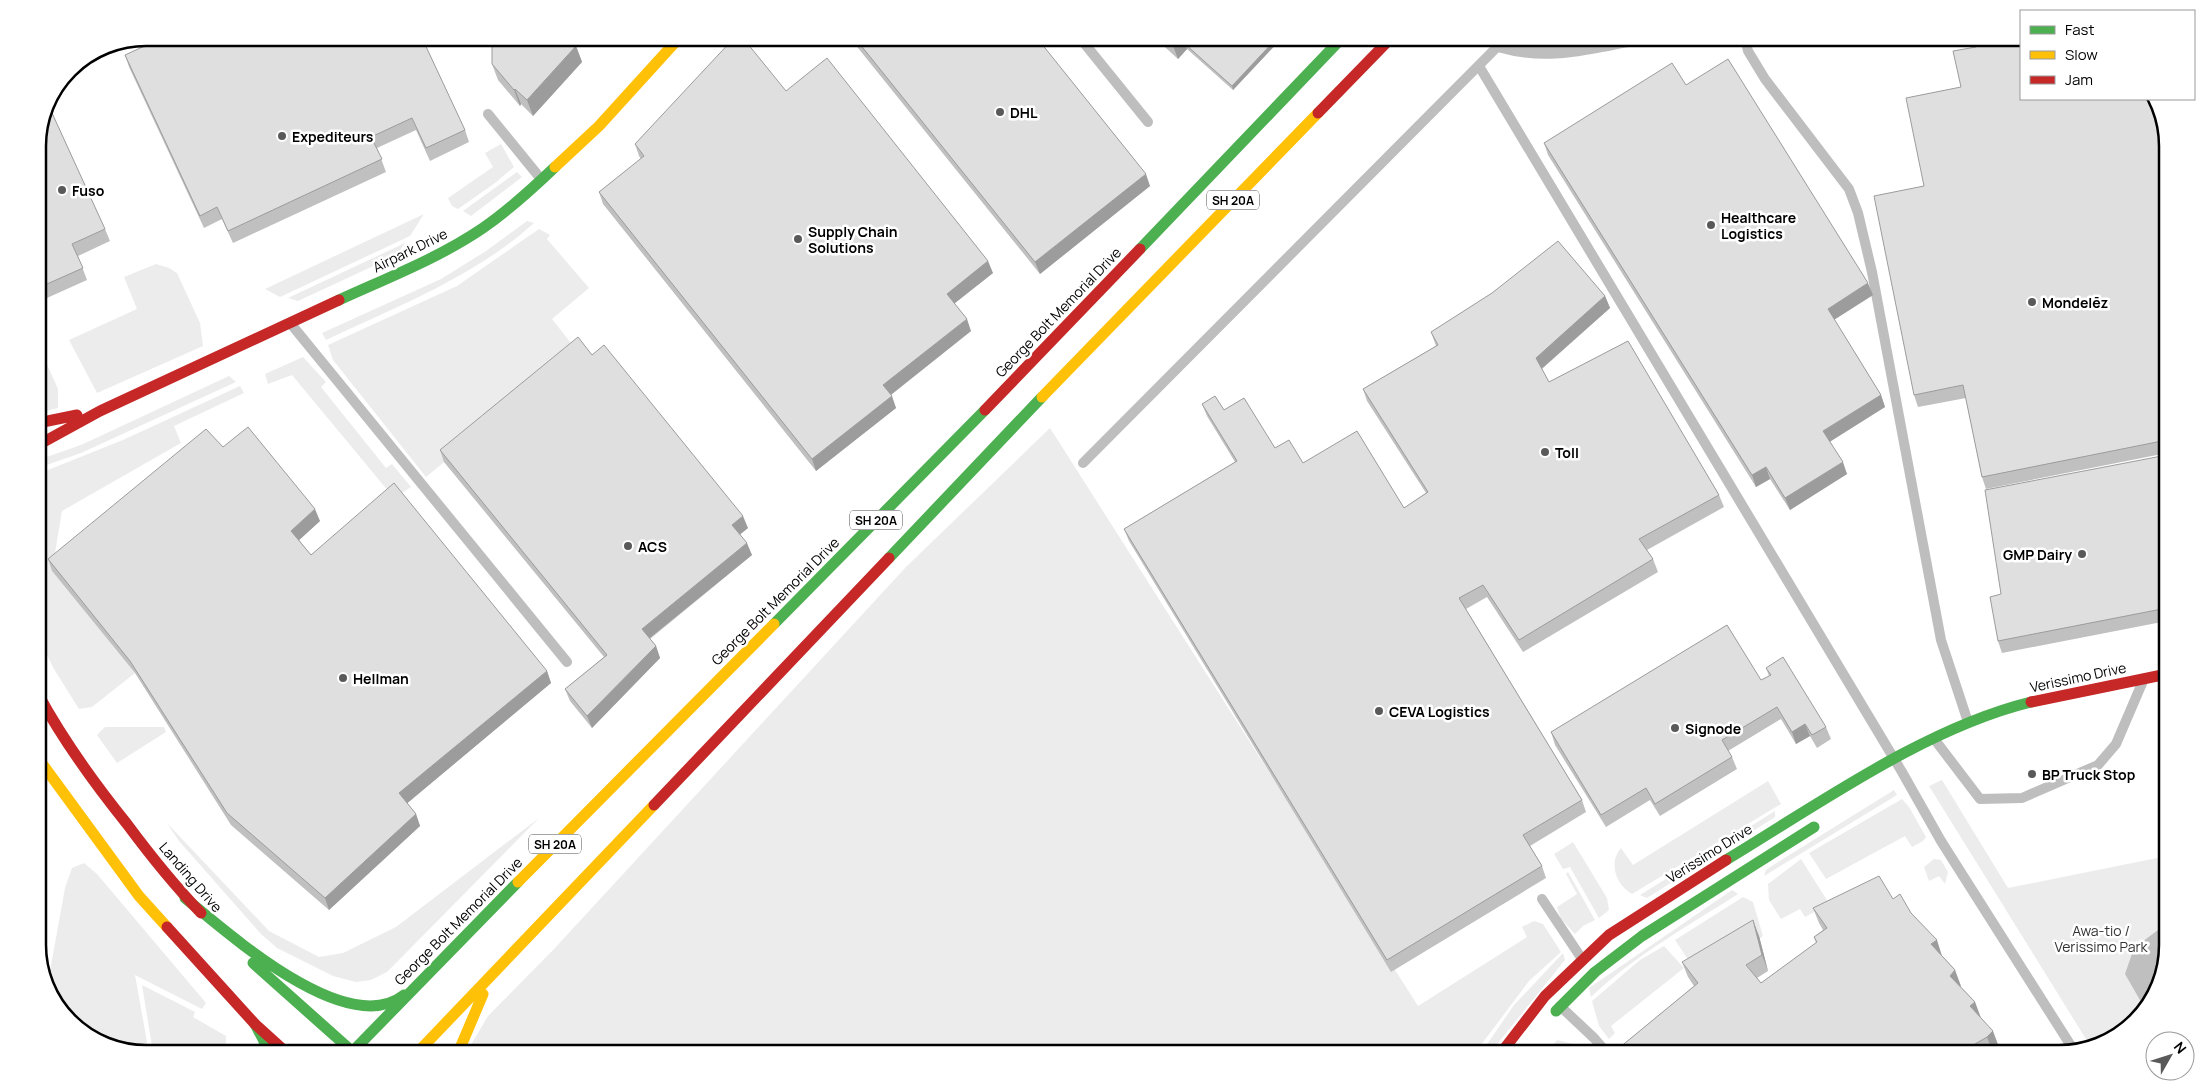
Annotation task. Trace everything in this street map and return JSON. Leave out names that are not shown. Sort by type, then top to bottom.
[{"type":"main road","name":"Airpark Drive","points":[[46,440],[100,410],[442,252],[482,229],[525,196],[599,126],[672,46]]},
{"type":"main road","name":"George Bolt Memorial Drive","points":[[359,1045],[411,990],[976,420],[1334,46]]},
{"type":"main road","name":"SH 20A","points":[[426,1045],[1075,362],[1383,46]]},
{"type":"main road","name":"Airpark Drive","points":[[46,421],[100,410]]},
{"type":"main road","name":"Verissimo Drive","points":[[1508,1045],[1545,996],[1609,935],[1654,905],[1893,759],[1936,742],[1968,723],[2012,707],[2159,676]]},
{"type":"main road","name":"Landing Drive","points":[[46,708],[114,808],[185,898],[237,949],[343,1045]]},
{"type":"main road","name":"Verissimo Drive","points":[[1924,756],[1936,742]]},
{"type":"main road","points":[[46,769],[139,896],[255,1024],[277,1045]]},
{"type":"main road","points":[[1548,1020],[1595,972],[1642,936],[1826,820]]},
{"type":"main road","points":[[185,898],[264,961],[284,974],[342,1000],[368,1006],[388,1004],[399,1000],[411,990]]},
{"type":"main road","points":[[462,1045],[491,977]]},
{"type":"main road","points":[[255,1024],[264,1045]]},
{"type":"street","points":[[1516,46],[1535,50],[1559,50],[1577,46]]},
{"type":"lane","points":[[1086,46],[1148,122]]},
{"type":"lane","points":[[1083,464],[1498,46]]},
{"type":"lane","points":[[1747,46],[1765,80],[1849,189],[1858,213],[1872,272],[1941,640],[1968,723]]},
{"type":"lane","points":[[1479,66],[1902,772],[1941,841],[2068,1044]]},
{"type":"lane","points":[[488,114],[542,180]]},
{"type":"lane","points":[[290,323],[567,662]]},
{"type":"lane","points":[[1936,742],[1980,799],[2022,798],[2098,765],[2116,744],[2144,679]]},
{"type":"lane","points":[[1542,899],[1582,959]]},
{"type":"lane","points":[[1545,996],[1560,1006],[1600,1045]]},
{"type":"green space","points":[[501,144],[514,167],[458,209],[452,206],[448,198],[493,167],[485,153]]},
{"type":"green space","points":[[517,172],[522,177],[471,216],[463,211]]},
{"type":"green space","points":[[424,214],[410,236],[280,297],[265,289]]},
{"type":"green space","points":[[527,221],[534,223],[511,242],[461,275],[326,340],[322,333],[441,279],[486,251]]},
{"type":"green space","points":[[539,229],[550,235],[547,239],[589,288],[552,319],[578,352],[426,477],[333,360],[328,345],[457,286]]},
{"type":"green space","points":[[405,243],[397,255],[298,301],[288,298]]},
{"type":"green space","points":[[156,264],[177,273],[200,323],[203,346],[97,393],[69,340],[137,309],[124,277]]},
{"type":"green space","points":[[303,357],[326,382],[321,387],[386,468],[392,464],[411,487],[394,498],[292,375],[268,384],[265,374]]},
{"type":"green space","points":[[46,362],[58,389],[58,408],[46,411]]},
{"type":"green space","points":[[229,376],[236,382],[81,453],[46,465],[46,457],[81,445]]},
{"type":"green space","points":[[240,386],[244,393],[174,426],[181,443],[62,511],[52,571],[135,673],[92,707],[79,709],[46,653],[46,471],[123,440]]},
{"type":"green space","points":[[1050,428],[1418,1006],[1527,937],[1522,927],[1534,921],[1543,924],[1561,952],[1529,981],[1481,1045],[471,1045],[488,1016],[554,949],[906,567]]},
{"type":"green space","points":[[105,727],[164,727],[166,732],[117,763],[97,735]]},
{"type":"green space","name":"Awa-tio / Verissimo Park","points":[[1942,780],[2008,888],[2159,858],[2158,958],[2151,983],[2130,1016],[2109,1031],[2087,1040],[1929,786]]},
{"type":"green space","points":[[1768,781],[1781,804],[1632,894],[1622,885],[1618,879],[1615,867],[1615,860],[1621,848],[1633,865]]},
{"type":"green space","points":[[1894,790],[1897,795],[1764,876],[1766,870],[1770,867]]},
{"type":"green space","points":[[1902,799],[1909,807],[1926,837],[1923,841],[1912,847],[1905,836],[1826,879],[1809,853]]},
{"type":"green space","points":[[1775,811],[1775,817],[1647,898],[1640,895]]},
{"type":"green space","points":[[539,818],[387,972],[371,980],[356,982],[333,976],[277,948],[261,934],[179,841],[167,823],[269,931],[319,957],[343,953],[396,927]]},
{"type":"green space","points":[[1573,842],[1607,898],[1609,910],[1599,918],[1570,867],[1563,869],[1554,854]]},
{"type":"green space","points":[[1801,859],[1835,913],[1824,907],[1805,917],[1800,909],[1781,919],[1769,900],[1768,884]]},
{"type":"green space","points":[[1934,859],[1941,860],[1948,872],[1945,884],[1939,876],[1929,881],[1924,867]]},
{"type":"green space","points":[[84,863],[97,874],[206,1003],[202,1009],[135,975],[148,1045],[120,1041],[91,1028],[71,1011],[57,989],[50,971],[65,888],[72,868]]},
{"type":"green space","points":[[1568,872],[1595,920],[1583,926],[1575,934],[1561,919],[1557,907],[1577,894],[1566,874]]},
{"type":"green space","points":[[1732,890],[1738,894],[1643,955],[1591,997],[1589,988]]},
{"type":"green space","points":[[1743,897],[1753,902],[1763,936],[1699,976],[1675,940]]},
{"type":"green space","points":[[1664,946],[1684,968],[1611,1026],[1615,1033],[1609,1039],[1599,1026],[1592,1001],[1640,960]]},
{"type":"green space","points":[[1563,953],[1565,960],[1496,1045],[1486,1045],[1514,1005]]},
{"type":"green space","points":[[142,985],[195,1012],[193,1017],[226,1036],[226,1045],[152,1045]]},
{"type":"green space","points":[[1557,1040],[1577,1045],[1554,1045]]},
{"type":"shaded area","points":[[2159,929],[2158,958],[2155,971],[2141,1002],[2125,974],[2134,948]]},
{"type":"building","name":"Expediteurs","points":[[146,46],[426,46],[465,130],[426,148],[412,118],[371,137],[382,159],[228,231],[217,207],[200,216],[125,55]]},
{"type":"building","points":[[492,46],[576,46],[527,100],[514,90],[492,64]]},
{"type":"building","name":"Supply Chain Solutions","points":[[727,46],[749,46],[786,91],[827,58],[988,261],[947,294],[967,319],[883,385],[892,396],[812,459],[599,192],[644,156],[635,144]]},
{"type":"building","name":"DHL","points":[[861,46],[1043,46],[1146,174],[1035,262]]},
{"type":"building","points":[[1187,46],[1270,46],[1232,86]]},
{"type":"building","name":"Mondelēz","points":[[2020,46],[2020,100],[2147,100],[2148,102],[2157,127],[2159,140],[2159,442],[1982,477],[1963,385],[1914,395],[1874,196],[1924,186],[1906,98],[1961,87],[1953,51],[1976,47]]},
{"type":"building","name":"Healthcare Logistics","points":[[1728,59],[1868,283],[1828,309],[1881,395],[1823,431],[1843,462],[1785,498],[1766,467],[1752,475],[1544,143],[1672,63],[1686,85]]},
{"type":"building","name":"Fuso","points":[[52,113],[105,229],[72,244],[83,268],[46,284],[46,140]]},
{"type":"building","name":"CEVA Logistics","points":[[1558,241],[1605,296],[1536,358],[1549,382],[1628,341],[1719,495],[1639,539],[1653,559],[1519,640],[1483,585],[1459,598],[1582,800],[1523,835],[1542,866],[1387,960],[1124,529],[1237,461],[1202,404],[1215,396],[1224,410],[1244,398],[1275,448],[1289,440],[1303,463],[1357,431],[1404,508],[1428,492],[1363,389],[1438,345],[1431,332],[1492,293]]},
{"type":"building","name":"ACS","points":[[578,337],[592,355],[604,345],[743,516],[732,525],[747,543],[642,629],[656,646],[587,716],[565,689],[607,655],[440,450]]},
{"type":"building","name":"Hellman","points":[[248,427],[315,509],[291,531],[311,555],[394,483],[547,671],[399,793],[416,814],[325,898],[227,813],[130,661],[48,559],[206,429],[223,447]]},
{"type":"building","name":"GMP Dairy","points":[[2159,457],[2159,610],[1998,641],[1990,597],[2001,594],[1985,490]]},
{"type":"building","name":"Signode","points":[[1727,625],[1761,680],[1771,675],[1766,668],[1783,657],[1826,727],[1812,735],[1805,724],[1792,732],[1777,707],[1722,740],[1732,757],[1655,804],[1646,788],[1601,815],[1551,732]]},
{"type":"building","points":[[1879,876],[1893,899],[1900,894],[1911,913],[1937,940],[1931,944],[1955,970],[1950,976],[1975,1002],[1970,1006],[1993,1031],[1973,1045],[1623,1045],[1698,983],[1682,962],[1753,920],[1762,955],[1746,965],[1761,983],[1817,942],[1814,937],[1827,928],[1813,908]]},
{"type":"traffic: fast","points":[[1140,249],[1334,46]]},
{"type":"traffic: fast","points":[[339,300],[412,267],[466,239],[511,207],[555,167]]},
{"type":"traffic: fast","points":[[889,558],[1042,397]]},
{"type":"traffic: fast","points":[[774,624],[985,410]]},
{"type":"traffic: fast","points":[[1726,860],[1835,792],[1912,749],[1991,714],[2031,702]]},
{"type":"traffic: fast","points":[[1556,1011],[1595,972],[1642,936],[1814,827]]},
{"type":"traffic: fast","points":[[359,1045],[518,882]]},
{"type":"traffic: fast","points":[[185,898],[258,956],[289,976],[321,993],[352,1004],[380,1005],[404,995]]},
{"type":"traffic: fast","points":[[253,963],[345,1045]]},
{"type":"traffic: fast","points":[[255,1024],[264,1045]]},
{"type":"traffic: slow","points":[[555,167],[599,126],[672,46]]},
{"type":"traffic: slow","points":[[1042,397],[1318,113]]},
{"type":"traffic: slow","points":[[518,882],[774,624]]},
{"type":"traffic: slow","points":[[46,769],[139,896],[167,927]]},
{"type":"traffic: slow","points":[[425,1045],[654,805]]},
{"type":"traffic: slow","points":[[461,1045],[483,994]]},
{"type":"traffic: jam","points":[[1318,113],[1383,46]]},
{"type":"traffic: jam","points":[[985,410],[1140,249]]},
{"type":"traffic: jam","points":[[46,441],[100,411],[339,300]]},
{"type":"traffic: jam","points":[[46,421],[77,415]]},
{"type":"traffic: jam","points":[[654,805],[889,558]]},
{"type":"traffic: jam","points":[[2031,702],[2159,676]]},
{"type":"traffic: jam","points":[[46,708],[68,745],[103,793],[162,870],[201,913]]},
{"type":"traffic: jam","points":[[1507,1045],[1545,996],[1609,935],[1726,860]]},
{"type":"traffic: jam","points":[[167,927],[255,1024],[278,1045]]},
{"type":"place","name":"DHL","points":[[1000,112]]},
{"type":"place","name":"Expediteurs","points":[[282,136]]},
{"type":"place","name":"Fuso","points":[[62,190]]},
{"type":"place","name":"Healthcare Logistics","points":[[1711,225]]},
{"type":"place","name":"Supply Chain Solutions","points":[[798,239]]},
{"type":"place","name":"Mondelēz","points":[[2032,302]]},
{"type":"place","name":"Toll","points":[[1545,452]]},
{"type":"place","name":"ACS","points":[[628,546]]},
{"type":"place","name":"GMP Dairy","points":[[2082,554]]},
{"type":"place","name":"Hellman","points":[[343,678]]},
{"type":"place","name":"CEVA Logistics","points":[[1379,711]]},
{"type":"place","name":"Signode","points":[[1675,728]]},
{"type":"place","name":"BP Truck Stop","points":[[2032,774]]}]
